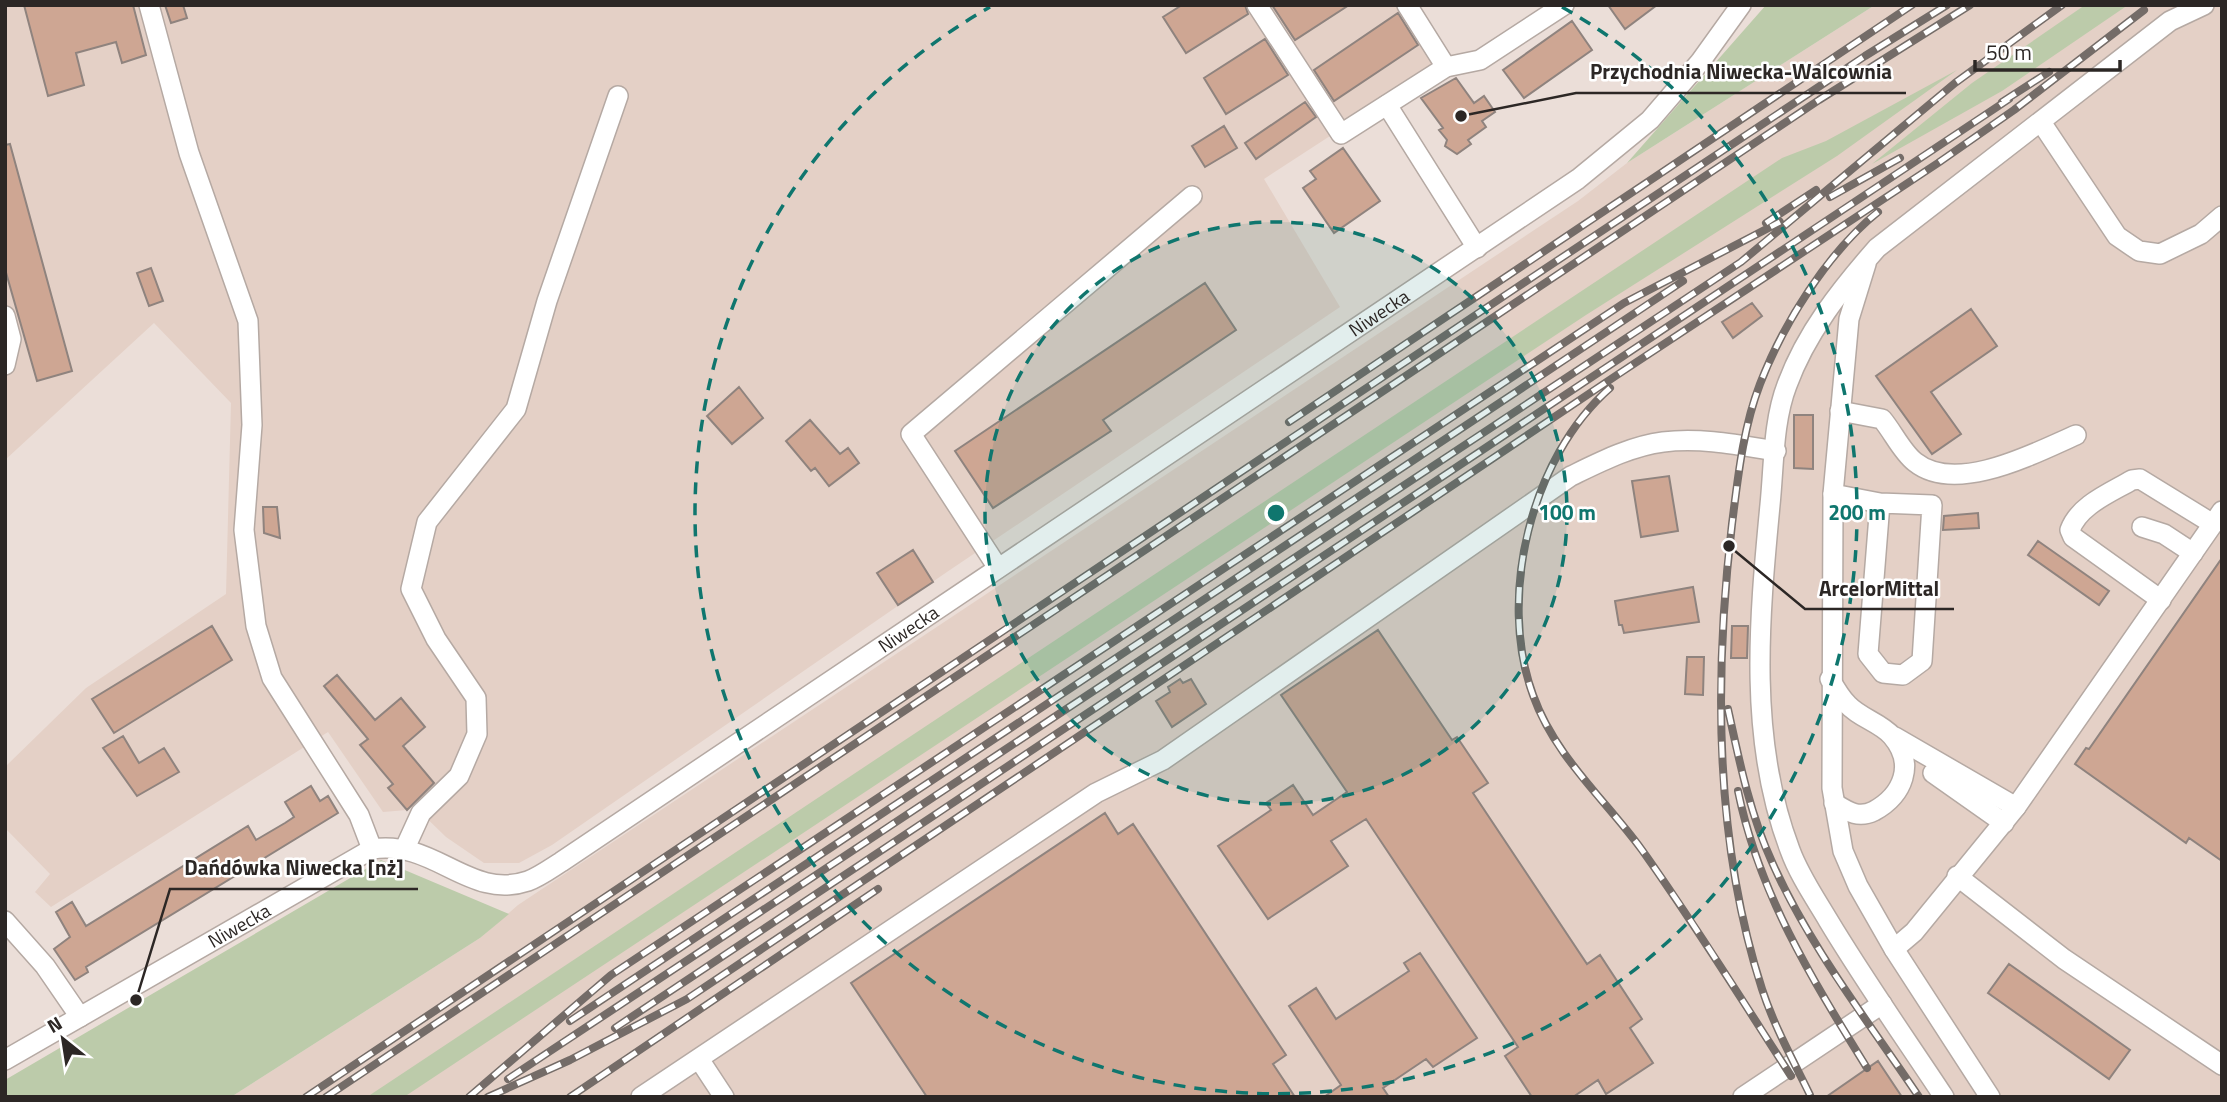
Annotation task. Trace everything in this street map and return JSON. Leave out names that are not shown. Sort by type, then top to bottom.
[{"type":"street","points":[[149,5],[189,153],[248,321],[252,425],[244,530],[256,626],[272,678],[359,815],[372,849]]},
{"type":"street","points":[[1257,5],[1341,134],[1446,67],[1480,60],[1564,5]]},
{"type":"street","points":[[1407,5],[1446,67]]},
{"type":"street","name":"Niwecka","points":[[5,1060],[372,849],[405,848],[426,855],[482,884],[504,886],[529,881],[561,863],[1578,179],[1650,120],[1700,62],[1741,5]]},
{"type":"street","points":[[1944,1097],[1844,947],[1790,853],[1770,777],[1760,698],[1759,646],[1776,451],[1786,387],[1799,356],[1844,285],[1914,216],[2041,122],[2170,21],[2204,5]]},
{"type":"street","points":[[405,848],[421,813],[459,776],[477,734],[476,698],[436,639],[411,589],[427,522],[516,409],[547,300],[618,96]]},
{"type":"street","points":[[1387,105],[1477,248]]},
{"type":"street","points":[[2041,122],[2117,236],[2139,251],[2160,254],[2201,234],[2222,216]]},
{"type":"street","points":[[998,568],[911,434],[1192,196]]},
{"type":"street","points":[[1867,260],[1849,319],[1833,494],[1830,679],[1834,803],[1843,851],[1853,875],[1894,949],[1990,1097]]},
{"type":"street","points":[[5,316],[11,339],[5,365]]},
{"type":"street","points":[[1840,411],[1882,419],[1914,462],[1934,472],[1964,472],[2005,465],[2076,435]]},
{"type":"street","points":[[640,1097],[1096,793],[1163,760],[1571,476],[1611,457],[1661,442],[1701,440],[1776,451]]},
{"type":"street","points":[[1894,949],[1914,932],[1957,876],[2010,815],[2161,600],[2217,518],[2140,479],[2132,480],[2084,508],[2074,519],[2070,530],[2073,537],[2161,600]]},
{"type":"street","points":[[1833,494],[1880,503],[1932,505],[1922,661],[1903,675],[1883,673],[1868,654],[1880,503]]},
{"type":"street","points":[[2142,527],[2164,534],[2193,553]]},
{"type":"street","points":[[1830,679],[1850,708],[2010,815]]},
{"type":"street","points":[[1834,803],[1853,814],[1869,813],[1887,803],[1901,788],[1906,771],[1903,753],[1891,735]]},
{"type":"street","points":[[1903,753],[2010,815]]},
{"type":"street","points":[[1957,876],[2064,959],[2222,1065]]},
{"type":"street","points":[[5,921],[45,965],[80,1017]]},
{"type":"street","points":[[1743,1097],[1882,1004]]},
{"type":"street","points":[[699,1059],[724,1097]]},
{"type":"shaded area","points":[[5,5],[1416,5],[1450,58],[1264,179],[1340,307],[944,574],[552,845],[519,863],[484,863],[446,837],[413,805],[407,810],[383,812],[328,732],[51,907],[35,892],[50,874],[5,828],[5,767],[86,688],[226,594],[231,403],[154,323],[5,460]]},
{"type":"shaded area","points":[[1875,5],[2222,5],[2222,1097],[231,1097],[480,938],[518,905],[1578,201],[1627,163]]},
{"type":"green space","points":[[1766,5],[1875,5],[1627,163]]},
{"type":"green space","points":[[2085,5],[2128,5],[2002,91],[1872,164],[1972,83]]},
{"type":"green space","points":[[1957,70],[1837,156],[1586,315],[404,1097],[367,1097],[1782,158],[1826,141]]},
{"type":"green space","points":[[381,860],[509,914],[480,938],[231,1097],[5,1097],[5,1080]]},
{"type":"building","points":[[24,5],[133,5],[146,55],[122,63],[116,42],[76,53],[84,85],[48,96]]},
{"type":"building","points":[[165,5],[183,5],[187,18],[171,23]]},
{"type":"building","points":[[1182,5],[1245,5],[1248,14],[1186,53],[1163,17]]},
{"type":"building","points":[[1272,5],[1349,5],[1295,40]]},
{"type":"building","points":[[1608,5],[1657,5],[1625,29]]},
{"type":"building","points":[[1398,13],[1418,45],[1334,101],[1314,70]]},
{"type":"building","points":[[1572,21],[1592,50],[1524,98],[1503,70]]},
{"type":"building","points":[[1265,39],[1288,75],[1226,114],[1204,78]]},
{"type":"building","points":[[1456,78],[1474,103],[1484,96],[1495,112],[1482,121],[1486,127],[1468,140],[1471,144],[1457,154],[1445,146],[1447,140],[1439,130],[1443,128],[1421,98]]},
{"type":"building","points":[[1305,102],[1316,117],[1256,159],[1245,143]]},
{"type":"building","points":[[1224,126],[1237,148],[1205,167],[1192,146]]},
{"type":"building","points":[[10,144],[72,371],[37,381],[5,269],[5,145]]},
{"type":"building","points":[[1343,148],[1380,201],[1334,233],[1303,188],[1316,179],[1310,171]]},
{"type":"building","points":[[151,268],[163,301],[149,306],[137,273]]},
{"type":"building","points":[[1205,283],[1236,330],[1103,420],[1111,431],[993,508],[955,451]]},
{"type":"building","points":[[1752,303],[1762,316],[1733,338],[1722,322]]},
{"type":"building","points":[[1971,309],[1997,346],[1931,392],[1961,434],[1932,454],[1876,376]]},
{"type":"building","points":[[739,387],[763,418],[732,444],[707,416]]},
{"type":"building","points":[[1794,415],[1813,415],[1813,469],[1794,468]]},
{"type":"building","points":[[810,420],[840,454],[848,448],[859,463],[829,486],[815,468],[811,471],[786,441]]},
{"type":"building","points":[[1669,476],[1678,531],[1641,537],[1632,481]]},
{"type":"building","points":[[263,507],[277,507],[280,538],[264,533]]},
{"type":"building","points":[[1978,513],[1979,528],[1943,530],[1944,516]]},
{"type":"building","points":[[2038,541],[2109,591],[2099,605],[2028,555]]},
{"type":"building","points":[[913,550],[933,582],[898,605],[877,573]]},
{"type":"building","points":[[2222,558],[2222,861],[2189,838],[2186,843],[2075,764],[2086,748],[2089,749]]},
{"type":"building","points":[[1693,587],[1699,622],[1624,633],[1622,625],[1619,625],[1615,601]]},
{"type":"building","points":[[212,626],[232,660],[114,733],[92,699]]},
{"type":"building","points":[[1732,626],[1748,626],[1747,658],[1731,658]]},
{"type":"building","points":[[1378,630],[1452,740],[1457,737],[1488,783],[1473,793],[1587,964],[1600,955],[1642,1019],[1630,1028],[1653,1063],[1606,1094],[1598,1080],[1573,1097],[1532,1097],[1505,1056],[1518,1047],[1366,819],[1331,841],[1348,866],[1268,919],[1218,846],[1271,810],[1266,803],[1293,785],[1313,815],[1347,792],[1281,695]]},
{"type":"building","points":[[1687,657],[1704,657],[1703,695],[1685,694]]},
{"type":"building","points":[[337,675],[375,720],[401,698],[425,727],[403,746],[434,783],[407,810],[388,788],[393,784],[360,745],[368,739],[324,686]]},
{"type":"building","points":[[1180,679],[1183,683],[1191,679],[1206,704],[1172,727],[1156,701],[1170,692],[1168,687]]},
{"type":"building","points":[[123,736],[139,763],[164,748],[179,772],[137,796],[103,748]]},
{"type":"building","points":[[311,786],[320,801],[328,796],[338,813],[86,967],[88,972],[75,980],[54,949],[70,937],[56,912],[72,902],[86,926],[248,826],[256,840],[285,823],[294,817],[285,802]]},
{"type":"building","points":[[1105,813],[1118,834],[1133,824],[1286,1055],[1273,1064],[1295,1097],[927,1097],[851,983]]},
{"type":"building","points":[[1420,953],[1477,1038],[1433,1067],[1426,1059],[1383,1088],[1389,1097],[1324,1097],[1341,1085],[1289,1006],[1316,988],[1336,1019],[1409,971],[1404,963]]},
{"type":"building","points":[[2009,964],[2130,1050],[2109,1079],[1988,993]]},
{"type":"building","points":[[1878,1061],[1902,1097],[1826,1097]]},
{"type":"railway","points":[[1289,422],[1912,5]]},
{"type":"railway","points":[[306,1097],[1516,288],[1865,56],[1947,5]]},
{"type":"railway","points":[[326,1097],[1819,100],[1970,5]]},
{"type":"railway","points":[[508,1079],[1741,262],[1955,83],[2062,5]]},
{"type":"railway","points":[[488,1097],[570,1060],[687,999],[1938,163],[2014,110],[2144,10]]},
{"type":"railway","points":[[2002,102],[2049,72]]},
{"type":"railway","points":[[615,1028],[2009,99]]},
{"type":"railway","points":[[1830,197],[1900,158]]},
{"type":"railway","points":[[1766,223],[1816,190]]},
{"type":"railway","points":[[1810,1095],[1778,1030],[1762,989],[1746,933],[1735,875],[1722,758],[1722,640],[1726,582],[1742,453],[1760,384],[1781,337],[1809,290],[1842,247],[1878,212]]},
{"type":"railway","points":[[469,1097],[611,975],[1624,303],[1780,222]]},
{"type":"railway","points":[[570,1021],[1683,281]]},
{"type":"railway","points":[[1610,388],[1583,417],[1560,451],[1541,490],[1528,531],[1521,573],[1519,615],[1523,657],[1533,695],[1554,738],[1567,758],[1642,850],[1791,1076]]},
{"type":"railway","points":[[1728,709],[1757,825],[1787,893],[1821,953],[1919,1097]]},
{"type":"railway","points":[[1738,791],[1759,865],[1790,935],[1867,1068]]},
{"type":"railway","points":[[570,1097],[878,889]]},
{"type":"place","name":"Przychodnia Niwecka-Walcownia","points":[[1461,116]]},
{"type":"place","name":"ArcelorMittal","points":[[1729,546]]},
{"type":"place","name":"Dańdówka Niwecka [nż]","points":[[136,1000]]}]
